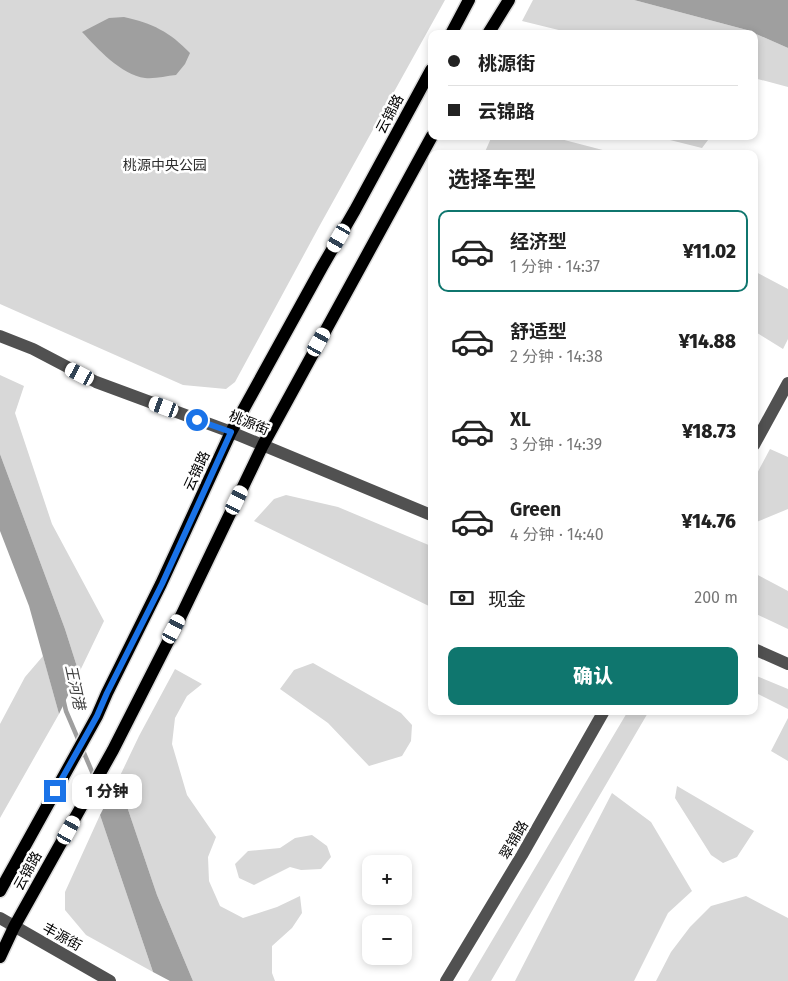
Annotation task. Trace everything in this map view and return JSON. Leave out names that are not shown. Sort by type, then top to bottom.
[{"type":"main road","points":[[453,30],[469,0]]},
{"type":"main road","points":[[490,30],[508,0]]},
{"type":"main road","name":"云锦路","points":[[0,891],[97,716],[162,584],[231,432],[322,267],[356,210],[428,76]]},
{"type":"main road","name":"云锦路","points":[[0,957],[14,927],[113,750],[180,618],[263,445],[430,140]]},
{"type":"street","name":"桃源街","points":[[0,336],[33,349],[96,382],[231,432],[428,514]]},
{"type":"street","points":[[758,438],[788,383]]},
{"type":"street","points":[[758,651],[788,664]]},
{"type":"street","name":"翠锦路","points":[[446,981],[522,855],[602,715]]},
{"type":"street","name":"丰源街","points":[[0,918],[110,981]]},
{"type":"green space","name":"桃源中央公园","points":[[0,0],[445,0],[235,382],[226,389],[183,385],[0,304]]},
{"type":"green space","points":[[533,0],[634,0],[747,30],[559,30],[522,21]]},
{"type":"green space","points":[[758,35],[788,48],[788,87],[758,79]]},
{"type":"green space","points":[[490,140],[564,140],[603,150],[486,150]]},
{"type":"green space","points":[[670,140],[708,140],[702,148]]},
{"type":"green space","points":[[758,273],[788,289],[788,339],[783,349],[758,333]]},
{"type":"green space","points":[[0,375],[24,386],[15,413],[52,524],[104,621],[79,673],[65,629],[0,454]]},
{"type":"green space","points":[[770,449],[788,457],[788,509],[758,521],[758,472]]},
{"type":"green space","points":[[286,495],[338,507],[428,545],[428,606],[254,521],[274,499]]},
{"type":"green space","points":[[758,575],[788,591],[788,629],[758,615]]},
{"type":"green space","points":[[43,656],[59,714],[0,818],[0,724],[25,677]]},
{"type":"green space","points":[[313,663],[401,713],[412,725],[411,741],[402,756],[369,766],[328,723],[280,689],[294,670]]},
{"type":"green space","points":[[175,669],[202,684],[187,696],[175,718],[172,744],[187,795],[216,837],[208,857],[209,881],[220,906],[243,918],[277,907],[300,896],[302,913],[292,928],[272,946],[272,973],[275,981],[193,981],[157,895],[118,780]]},
{"type":"green space","points":[[758,677],[788,689],[788,709],[758,694]]},
{"type":"green space","points":[[626,715],[647,715],[491,981],[468,981]]},
{"type":"green space","points":[[788,718],[788,761],[771,751]]},
{"type":"green space","points":[[677,786],[754,831],[737,857],[723,863],[711,855],[675,798]]},
{"type":"green space","points":[[612,793],[651,822],[692,891],[668,913],[634,981],[515,981]]},
{"type":"green space","points":[[100,815],[153,972],[86,935],[65,910],[65,892]]},
{"type":"green space","points":[[312,835],[327,846],[331,857],[321,869],[301,870],[290,867],[254,885],[239,878],[235,864],[248,851],[280,848],[295,838]]},
{"type":"green space","points":[[746,896],[788,918],[788,981],[656,981],[671,952],[690,927],[711,906]]},
{"type":"shaded area","points":[[634,0],[788,0],[788,48],[758,35],[758,30],[747,30]]},
{"type":"shaded area","points":[[124,17],[160,29],[175,39],[190,53],[185,64],[176,75],[145,78],[127,72],[110,60],[82,32],[109,18]]},
{"type":"shaded area","points":[[0,454],[65,629],[79,673],[59,714],[29,606],[0,531]]},
{"type":"shaded area","points":[[118,780],[157,895],[193,981],[170,981],[153,972],[100,815]]},
{"type":"waterway","name":"王河港","points":[[63,698],[66,711],[108,809]]},
{"type":"route","points":[[55,791],[97,716],[162,584],[231,432],[197,420]]}]
